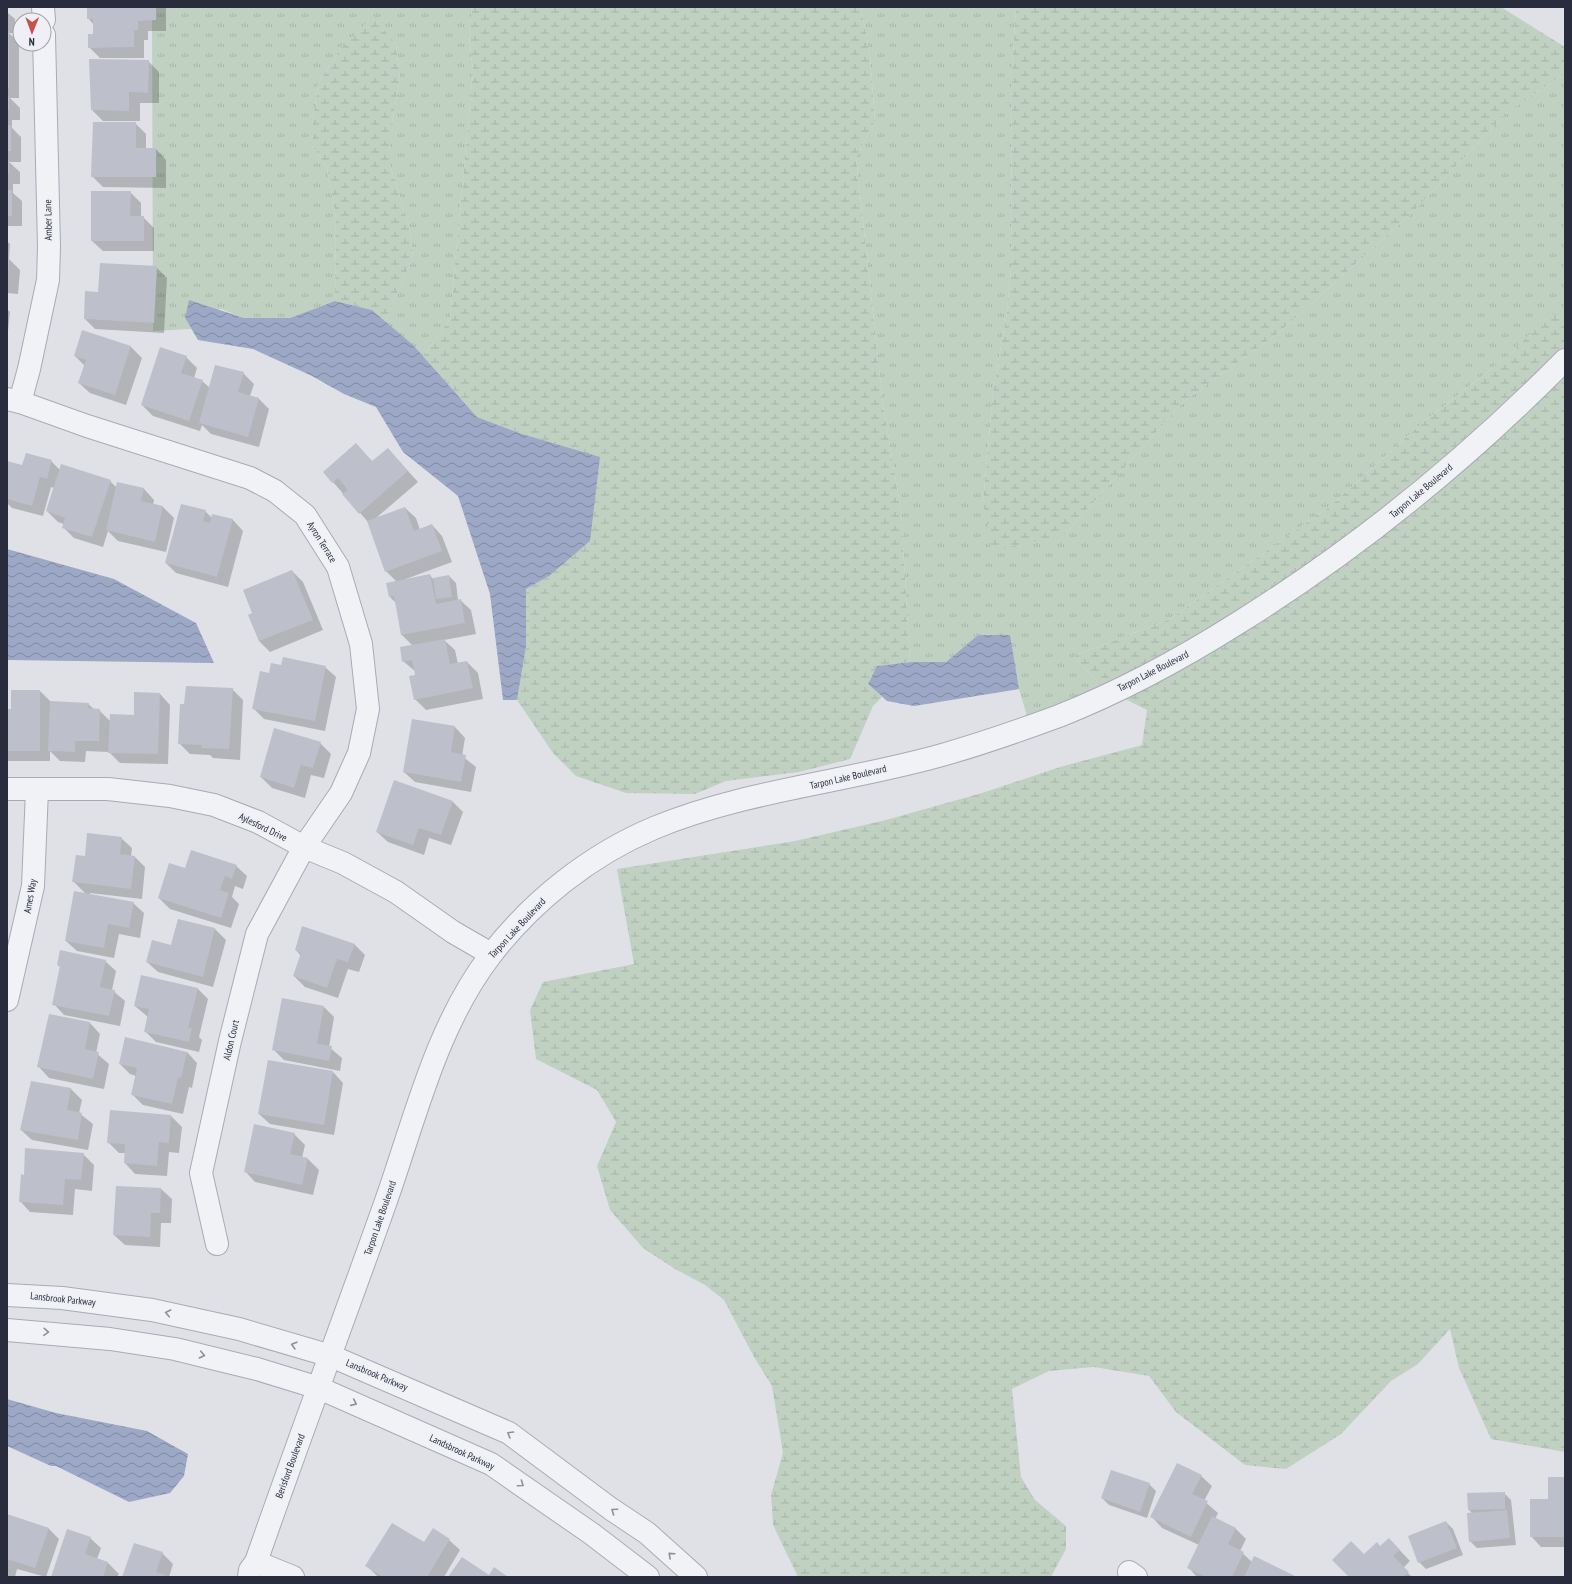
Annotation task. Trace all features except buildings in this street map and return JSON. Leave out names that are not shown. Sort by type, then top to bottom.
[{"type":"street","name":"Amber Lane","points":[[14,401],[48,280],[49,240],[44,52]]},
{"type":"street","name":"Tarpon Lake Boulevard","points":[[331,1356],[422,1094],[445,1035],[466,990],[491,954],[536,905],[567,879],[627,841],[654,828],[698,812],[738,801],[940,756],[997,738],[1063,714],[1137,680],[1202,646],[1284,594],[1340,556],[1411,500],[1488,434],[1565,360]]},
{"type":"street","name":"Ayron Terrace","points":[[14,401],[250,478],[275,491],[305,515],[338,567],[361,644],[368,709],[359,753],[341,792],[304,847]]},
{"type":"street","name":"Aylesford Drive","points":[[7,789],[108,789],[170,796],[214,805],[258,822],[304,847],[343,863],[396,892],[453,932],[491,954]]},
{"type":"street","name":"Ames Way","points":[[7,1000],[33,886],[37,790]]},
{"type":"street","name":"Aldon Court","points":[[218,1244],[201,1173],[221,1080],[257,934],[304,847]]},
{"type":"street","name":"Lansbrook Parkway","points":[[7,1295],[62,1298],[152,1310],[239,1329],[331,1356],[509,1433],[611,1509],[647,1533],[696,1577]]},
{"type":"street","points":[[7,1330],[110,1339],[175,1350],[257,1369],[319,1388]]},
{"type":"street","name":"Berisford Boulevard","points":[[253,1569],[331,1356]]},
{"type":"street","name":"Landsbrook Parkway","points":[[319,1388],[491,1464],[641,1571]]},
{"type":"street","points":[[253,1569],[293,1577]]},
{"type":"green space","points":[[152,7],[472,7],[469,35],[473,71],[450,319],[423,357],[385,321],[413,257],[409,226],[391,168],[391,128],[400,79],[396,44],[373,18],[341,48],[318,84],[313,119],[313,146],[327,168],[336,217],[335,301],[290,318],[244,318],[221,309],[185,318],[191,329],[153,331]]},
{"type":"green space","points":[[472,7],[861,7],[870,55],[875,121],[856,157],[883,405],[901,511],[910,662],[877,666],[868,684],[882,697],[873,706],[850,759],[799,772],[726,781],[695,794],[626,793],[576,776],[553,753],[517,700],[526,647],[526,589],[549,576],[522,434],[477,417],[423,357],[450,319],[473,71],[469,35]]},
{"type":"green space","points":[[861,7],[1016,7],[1012,68],[1011,268],[1007,312],[993,392],[983,502],[1065,534],[1184,401],[1276,335],[1409,216],[1505,114],[1565,73],[1565,321],[1550,313],[1513,352],[1422,423],[1329,507],[1170,619],[1074,656],[1100,686],[1060,704],[1027,716],[1019,689],[978,635],[946,662],[910,662],[901,511],[883,405],[856,157],[875,121],[870,55]]},
{"type":"green space","points":[[1016,7],[1501,7],[1565,47],[1565,73],[1505,114],[1409,216],[1276,335],[1184,401],[1065,534],[992,551],[983,502],[993,392],[1007,312],[1011,268],[1012,68]]},
{"type":"green space","points":[[373,17],[396,44],[400,79],[391,128],[391,168],[409,226],[413,257],[385,321],[372,310],[335,301],[336,217],[327,168],[313,146],[313,119],[318,84],[341,48]]},
{"type":"green space","points":[[1550,312],[1565,321],[1565,347],[1482,426],[1406,491],[1335,547],[1198,637],[1134,671],[1100,686],[1074,656],[1170,619],[1329,507],[1422,423],[1513,352]]},
{"type":"green space","points":[[1565,374],[1565,1452],[1491,1439],[1459,1368],[1450,1329],[1418,1364],[1391,1381],[1341,1434],[1286,1469],[1245,1465],[1176,1412],[1149,1376],[1094,1367],[1049,1371],[1012,1389],[1021,1477],[1035,1500],[1066,1526],[1066,1549],[1051,1577],[798,1577],[773,1525],[771,1495],[783,1453],[772,1386],[754,1357],[724,1300],[705,1285],[675,1269],[643,1248],[610,1210],[597,1166],[616,1122],[597,1090],[536,1059],[530,1010],[543,982],[634,964],[617,869],[795,841],[886,820],[982,793],[1060,767],[1142,745],[1147,710],[1123,698],[1264,618],[1292,601],[1346,564],[1430,496]]},
{"type":"water","points":[[189,300],[244,318],[290,318],[335,301],[372,310],[413,345],[477,417],[522,434],[600,457],[590,541],[549,576],[526,589],[526,647],[517,700],[503,700],[490,594],[458,496],[403,452],[376,407],[344,394],[312,376],[253,349],[198,340],[185,318]]},
{"type":"water","points":[[7,549],[114,579],[196,623],[214,663],[7,660]]},
{"type":"water","points":[[978,635],[1010,635],[1019,689],[914,706],[887,701],[868,684],[877,666],[911,662],[946,662]]},
{"type":"water","points":[[7,1399],[56,1413],[147,1431],[188,1454],[184,1476],[170,1493],[129,1502],[56,1466],[51,1466],[7,1446]]}]
